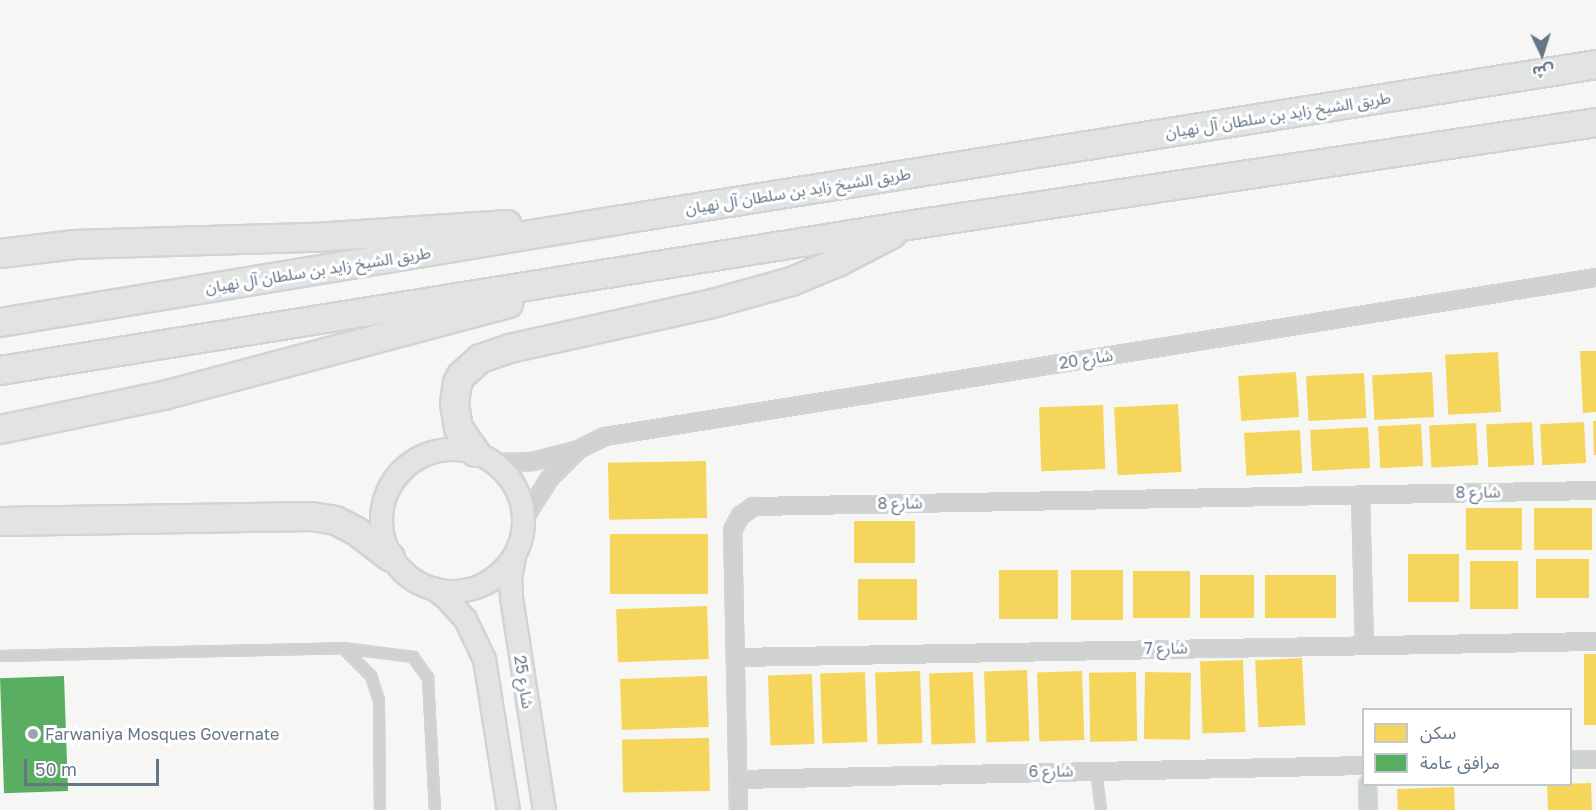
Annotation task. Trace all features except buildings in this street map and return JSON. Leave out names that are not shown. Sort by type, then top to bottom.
[{"type":"highway","name":"طريق الشيخ زايد بن سلطان آل نهيان","points":[[0,322],[622,219],[1596,64]]},
{"type":"highway","points":[[0,370],[630,268],[1596,122]]},
{"type":"highway","points":[[0,253],[74,244],[315,237],[428,227],[622,219]]},
{"type":"highway","points":[[484,457],[464,441],[458,428],[454,403],[457,382],[461,375],[480,358],[509,348],[712,303],[791,281],[839,261],[907,225]]},
{"type":"highway","points":[[0,429],[197,386],[389,336],[630,268]]},
{"type":"highway","points":[[7,523],[311,516],[335,520],[355,530],[390,556]]},
{"type":"street","name":"شارع 20","points":[[484,457],[532,461],[578,449],[605,436],[657,427],[1596,277]]},
{"type":"street","points":[[450,448],[484,457],[513,483],[522,506],[523,519],[522,531],[514,554],[499,574],[477,586],[453,591],[433,588],[406,575],[390,556],[381,533],[380,515],[384,497],[396,475],[410,462],[426,453],[450,448]]},
{"type":"street","name":"شارع 20","points":[[523,519],[549,478],[578,449]]},
{"type":"street","name":"شارع 8","points":[[738,810],[732,530],[740,515],[753,506],[1596,489]]},
{"type":"street","points":[[1360,495],[1364,643]]},
{"type":"street","name":"شارع 25","points":[[514,554],[510,578],[512,597],[544,810]]},
{"type":"street","name":"شارع 25","points":[[433,588],[445,597],[465,620],[484,659],[508,810]]},
{"type":"street","name":"شارع 7","points":[[736,657],[1364,643],[1596,641]]},
{"type":"street","points":[[1572,759],[1596,759]]},
{"type":"street","name":"شارع 6","points":[[738,779],[1362,765]]},
{"type":"street","points":[[1367,786],[1368,810]]},
{"type":"lane","points":[[0,656],[344,648],[413,657],[428,678],[435,810]]},
{"type":"lane","points":[[344,648],[371,676],[379,700],[380,810]]},
{"type":"lane","points":[[1096,770],[1101,810]]},
{"type":"place","name":"Farwaniya Mosques Governate","points":[[33,734]]}]
